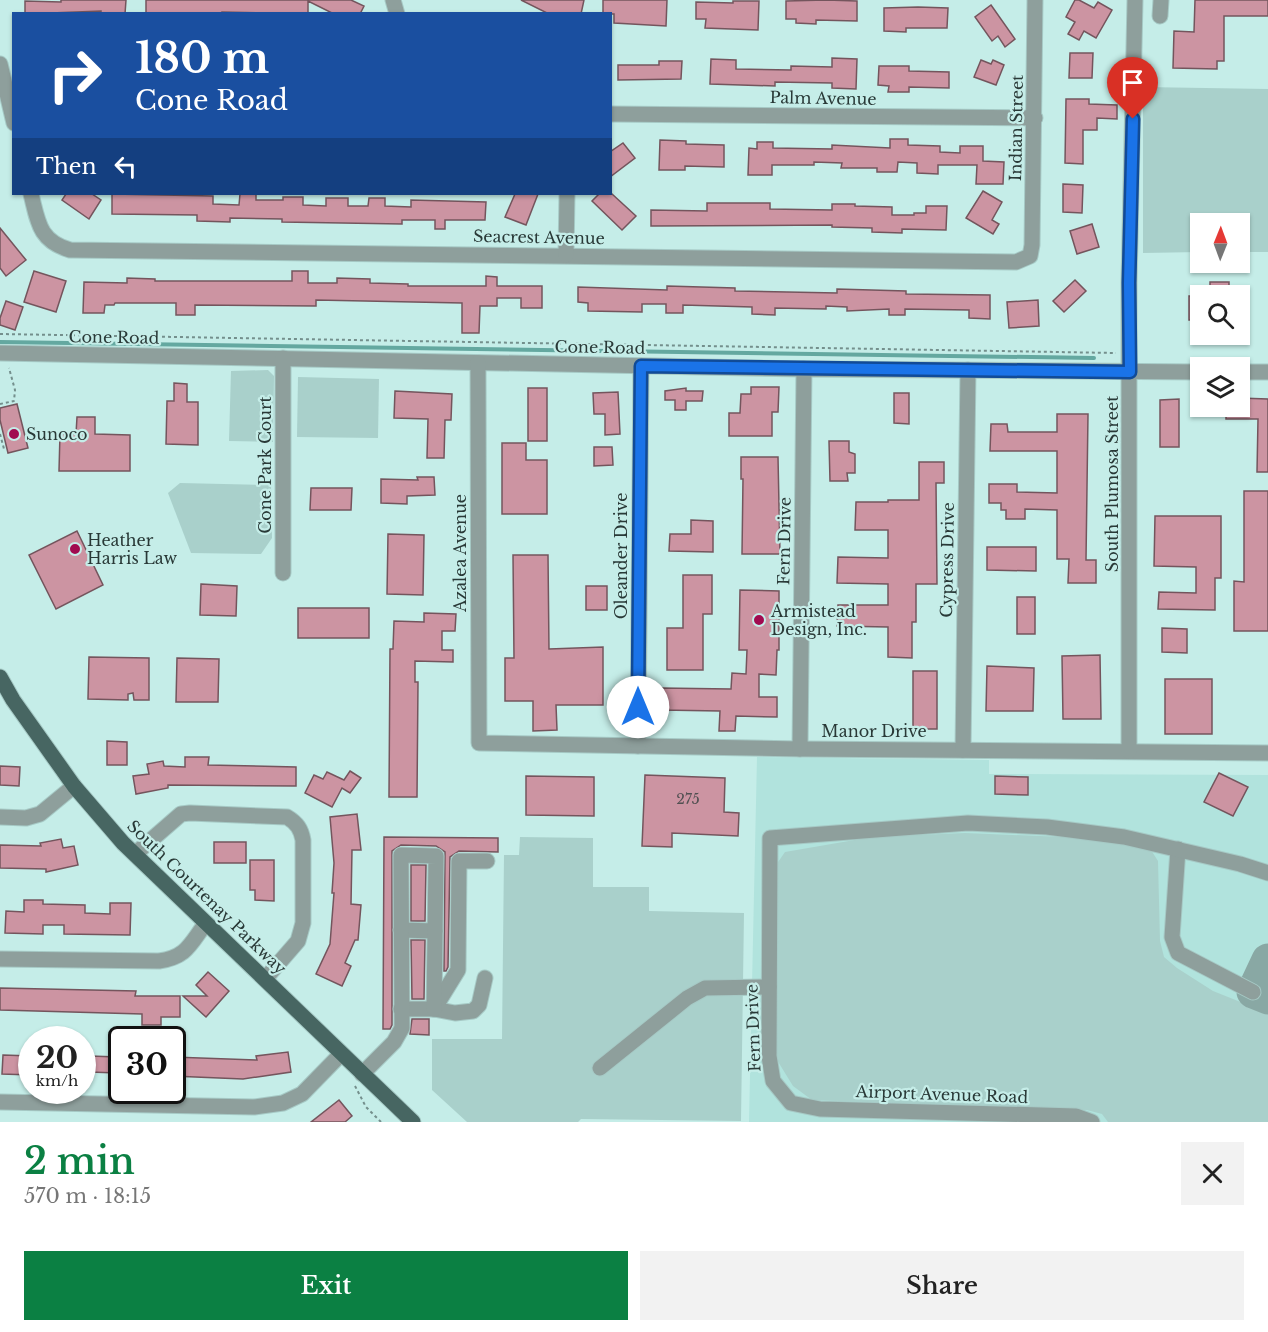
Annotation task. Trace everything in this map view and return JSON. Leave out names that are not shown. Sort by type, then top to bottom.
[{"type":"main road","name":"South Courtenay Parkway","points":[[0,677],[13,700],[74,786],[135,854],[413,1122]]},
{"type":"street","name":"Indian Street","points":[[1030,256],[1035,118],[1035,0]]},
{"type":"street","name":"South Plumosa Street","points":[[1129,751],[1129,271],[1135,0]]},
{"type":"street","points":[[1161,0],[1161,16]]},
{"type":"street","points":[[0,64],[12,115]]},
{"type":"street","name":"Palm Avenue","points":[[612,114],[1035,118]]},
{"type":"street","name":"Seacrest Avenue","points":[[31,195],[38,222],[49,241],[70,250],[1016,262],[1030,256]]},
{"type":"street","points":[[566,255],[567,195]]},
{"type":"street","name":"Cone Road","points":[[0,353],[804,369],[1190,372]]},
{"type":"street","name":"Cone Park Court","points":[[283,358],[283,573]]},
{"type":"street","name":"Azalea Avenue","points":[[478,363],[479,742]]},
{"type":"street","name":"Oleander Drive","points":[[638,746],[641,366]]},
{"type":"street","name":"Fern Drive","points":[[800,749],[804,369]]},
{"type":"street","name":"Cypress Drive","points":[[963,750],[968,370]]},
{"type":"street","points":[[1250,372],[1268,372]]},
{"type":"street","name":"Manor Drive","points":[[479,742],[800,749],[1268,753]]},
{"type":"street","points":[[0,818],[26,818],[40,814],[74,786]]},
{"type":"street","points":[[135,854],[181,814],[287,817],[294,821],[302,832],[303,840],[303,923],[298,941],[265,979]]},
{"type":"street","name":"Fern Drive","points":[[791,1102],[773,1081],[769,1056],[770,838],[968,823],[1047,827],[1124,837],[1178,849]]},
{"type":"street","points":[[1253,992],[1178,953],[1172,937],[1178,849],[1268,873]]},
{"type":"street","points":[[362,1074],[398,1036],[402,1028],[401,855],[436,856],[434,1009]]},
{"type":"street","points":[[434,1009],[458,970],[459,861],[487,861]]},
{"type":"street","points":[[0,959],[159,961],[174,958],[185,951],[206,923]]},
{"type":"street","points":[[401,930],[435,931]]},
{"type":"street","points":[[401,1009],[434,1009],[455,1013],[473,1011],[479,1005],[485,978]]},
{"type":"street","points":[[600,1068],[687,998],[705,988],[769,987]]},
{"type":"street","points":[[0,1102],[254,1107],[283,1103],[302,1094],[341,1054]]},
{"type":"street","name":"Airport Avenue Road","points":[[791,1102],[820,1109],[1076,1116],[1092,1122]]},
{"type":"path","points":[[0,334],[1130,353]]},
{"type":"path","points":[[0,404],[14,401],[15,390],[9,368]]},
{"type":"path","points":[[0,434],[4,449]]},
{"type":"shaded area","points":[[1143,87],[1268,89],[1268,252],[1250,252],[1250,213],[1190,213],[1190,252],[1143,253]]},
{"type":"shaded area","points":[[268,370],[274,376],[273,442],[229,441],[231,371]]},
{"type":"shaded area","points":[[298,377],[379,379],[378,438],[297,437]]},
{"type":"shaded area","points":[[180,483],[271,485],[272,538],[261,554],[191,553],[168,493]]},
{"type":"shaded area","points":[[757,757],[989,760],[989,774],[1268,775],[1268,1122],[749,1122]]},
{"type":"shaded area","points":[[965,833],[1089,838],[1151,850],[1158,861],[1160,941],[1164,957],[1213,991],[1268,1013],[1268,1122],[1108,1122],[1102,1114],[1087,1110],[812,1100],[793,1086],[777,1060],[776,865],[785,852],[872,837]]},
{"type":"shaded area","points":[[520,837],[593,838],[593,887],[649,887],[649,911],[744,913],[741,1121],[581,1119],[578,1122],[467,1122],[432,1090],[432,1039],[502,1039],[504,855],[519,855]]},
{"type":"building","points":[[61,0],[126,0],[125,12],[25,12],[25,1],[61,2]]},
{"type":"building","points":[[146,0],[351,0],[364,6],[361,12],[330,12],[308,1],[308,12],[146,12]]},
{"type":"building","points":[[521,0],[584,0],[581,12],[545,12]]},
{"type":"building","points":[[603,0],[667,0],[666,26],[614,23],[612,12],[603,12]]},
{"type":"building","points":[[1075,0],[1094,8],[1098,2],[1112,10],[1096,38],[1084,31],[1079,40],[1068,34],[1075,22],[1066,17]]},
{"type":"building","points":[[1195,0],[1268,0],[1268,16],[1224,16],[1224,61],[1217,61],[1217,69],[1173,68],[1174,31],[1194,32]]},
{"type":"building","points":[[733,1],[759,1],[758,30],[705,28],[706,19],[696,19],[696,2],[733,3]]},
{"type":"building","points":[[786,1],[857,1],[857,21],[816,20],[816,24],[796,23],[796,19],[786,19]]},
{"type":"building","points":[[991,5],[1015,39],[1005,47],[998,36],[992,41],[975,17]]},
{"type":"building","points":[[884,8],[948,8],[947,28],[906,28],[906,32],[884,31]]},
{"type":"building","points":[[1070,53],[1093,53],[1092,78],[1069,78]]},
{"type":"building","points":[[832,58],[857,59],[856,89],[832,88],[832,83],[775,82],[775,86],[710,84],[711,59],[736,60],[736,69],[791,70],[791,66],[832,67]]},
{"type":"building","points":[[981,60],[991,64],[993,60],[1004,65],[996,85],[974,77]]},
{"type":"building","points":[[659,61],[682,61],[681,79],[618,80],[618,65],[659,65]]},
{"type":"building","points":[[879,66],[909,66],[909,71],[949,72],[949,88],[909,87],[909,92],[888,92],[889,86],[878,85]]},
{"type":"building","points":[[1066,99],[1089,99],[1089,104],[1117,105],[1117,119],[1097,118],[1097,130],[1083,130],[1083,164],[1065,163]]},
{"type":"building","points":[[890,139],[908,139],[908,145],[940,146],[940,152],[960,153],[960,146],[983,146],[983,161],[1004,162],[1003,184],[976,184],[977,165],[938,165],[938,174],[917,173],[917,163],[898,162],[897,172],[877,172],[877,168],[841,168],[842,163],[814,162],[814,165],[772,165],[772,175],[748,175],[749,148],[757,149],[757,142],[773,142],[773,148],[832,149],[832,145],[890,148]]},
{"type":"building","points":[[660,140],[686,141],[686,144],[724,145],[724,167],[685,166],[685,170],[659,170]]},
{"type":"building","points":[[623,143],[635,158],[612,175],[612,151]]},
{"type":"building","points":[[1063,184],[1083,185],[1082,213],[1063,212]]},
{"type":"building","points":[[983,191],[1002,202],[992,220],[999,224],[993,234],[966,218]]},
{"type":"building","points":[[612,194],[636,216],[622,230],[592,201],[598,195]]},
{"type":"building","points":[[65,195],[94,195],[101,200],[89,219],[62,200]]},
{"type":"building","points":[[112,195],[213,196],[213,204],[239,205],[240,195],[256,195],[256,200],[303,197],[303,205],[326,206],[326,198],[348,198],[348,206],[368,206],[369,198],[385,198],[385,206],[411,207],[411,200],[486,202],[485,220],[445,220],[445,229],[435,229],[435,220],[402,220],[402,224],[282,222],[282,219],[230,218],[230,222],[197,221],[197,215],[112,214]]},
{"type":"building","points":[[515,195],[538,195],[526,225],[505,217]]},
{"type":"building","points":[[707,203],[770,203],[770,209],[832,210],[832,204],[855,204],[855,206],[892,207],[892,215],[914,215],[914,213],[926,213],[926,206],[947,206],[946,230],[902,229],[902,233],[872,232],[872,228],[832,227],[832,225],[651,226],[651,210],[707,211]]},
{"type":"building","points":[[1092,224],[1099,247],[1077,254],[1070,231]]},
{"type":"building","points":[[0,228],[26,260],[6,276],[0,268]]},
{"type":"building","points":[[34,271],[66,281],[56,312],[24,302]]},
{"type":"building","points":[[292,271],[308,271],[308,283],[337,283],[337,278],[370,279],[370,283],[408,284],[408,286],[486,286],[486,276],[497,277],[497,286],[542,286],[542,308],[521,308],[521,298],[497,298],[497,306],[480,306],[479,333],[462,333],[462,303],[316,300],[316,306],[195,305],[195,315],[176,315],[176,303],[115,303],[105,305],[104,313],[83,313],[84,282],[127,283],[127,278],[155,279],[155,281],[292,281]]},
{"type":"building","points":[[1075,280],[1086,291],[1064,312],[1053,301]]},
{"type":"building","points":[[1210,282],[1229,282],[1229,285],[1210,285]]},
{"type":"building","points":[[667,286],[735,288],[735,291],[837,293],[837,289],[906,291],[906,294],[990,295],[990,319],[969,318],[969,310],[905,309],[905,315],[889,315],[889,309],[847,311],[847,307],[826,306],[826,309],[775,308],[775,315],[752,314],[752,307],[683,305],[683,313],[666,313],[666,304],[642,304],[642,312],[588,311],[588,303],[578,302],[578,287],[667,290]]},
{"type":"building","points":[[1189,296],[1190,296],[1190,320]]},
{"type":"building","points":[[1038,300],[1039,326],[1009,328],[1007,302]]},
{"type":"building","points":[[6,301],[23,307],[15,330],[0,325]]},
{"type":"building","points":[[174,383],[187,384],[187,402],[198,402],[198,445],[166,444],[167,401],[174,401]]},
{"type":"building","points":[[751,387],[779,387],[778,412],[772,412],[772,436],[729,436],[729,413],[740,413],[741,394],[751,394]]},
{"type":"building","points":[[528,388],[547,388],[547,441],[528,441]]},
{"type":"building","points":[[686,388],[686,391],[703,391],[702,401],[686,401],[686,410],[675,410],[675,400],[665,400],[665,391]]},
{"type":"building","points":[[395,391],[452,394],[451,420],[445,420],[444,458],[427,458],[428,419],[394,418]]},
{"type":"building","points":[[618,392],[620,434],[605,435],[605,414],[594,414],[593,393]]},
{"type":"building","points":[[894,393],[909,393],[909,424],[894,423]]},
{"type":"building","points":[[1250,398],[1268,399],[1268,472],[1257,472],[1258,419],[1226,419],[1226,417],[1250,417]]},
{"type":"building","points":[[1179,399],[1179,447],[1160,447],[1160,400]]},
{"type":"building","name":"Sunoco","points":[[17,404],[28,448],[8,453],[0,420],[0,408]]},
{"type":"building","points":[[1057,414],[1088,414],[1086,560],[1096,560],[1096,583],[1068,583],[1069,559],[1057,559],[1057,510],[1025,509],[1025,519],[1006,519],[1006,510],[1001,510],[1001,503],[989,503],[989,484],[1017,484],[1017,492],[1057,493],[1057,451],[990,451],[991,424],[1007,424],[1008,432],[1057,432]]},
{"type":"building","points":[[77,417],[95,417],[95,434],[130,435],[130,471],[59,471],[60,434],[76,434]]},
{"type":"building","points":[[829,441],[849,441],[849,452],[855,454],[855,473],[847,473],[848,481],[830,481]]},
{"type":"building","points":[[502,443],[526,443],[526,460],[547,460],[547,514],[502,514]]},
{"type":"building","points":[[594,447],[612,447],[613,465],[594,466]]},
{"type":"building","points":[[741,457],[778,457],[780,554],[742,554]]},
{"type":"building","points":[[919,462],[944,462],[944,483],[936,483],[937,584],[916,584],[916,622],[912,622],[912,658],[888,657],[888,627],[837,626],[838,605],[888,605],[888,584],[837,583],[838,557],[888,558],[888,530],[855,530],[856,502],[919,500]]},
{"type":"building","points":[[417,477],[434,477],[435,495],[407,496],[407,504],[381,503],[381,479],[418,480]]},
{"type":"building","points":[[311,488],[352,488],[351,510],[310,510]]},
{"type":"building","points":[[1244,491],[1268,491],[1268,631],[1234,631],[1234,581],[1244,582]]},
{"type":"building","points":[[1155,516],[1221,516],[1221,578],[1215,578],[1215,610],[1158,609],[1159,592],[1196,593],[1196,567],[1154,566]]},
{"type":"building","points":[[691,520],[713,521],[713,552],[669,551],[670,534],[691,534]]},
{"type":"building","points":[[77,531],[103,585],[56,609],[29,555]]},
{"type":"building","points":[[388,534],[424,535],[423,595],[387,594]]},
{"type":"building","points":[[987,547],[1036,547],[1036,571],[987,570]]},
{"type":"building","points":[[513,555],[548,555],[549,649],[603,647],[603,705],[556,705],[557,730],[533,731],[533,701],[505,701],[505,658],[514,658]]},
{"type":"building","points":[[683,575],[712,575],[712,614],[703,614],[703,670],[667,670],[667,628],[683,628]]},
{"type":"building","points":[[201,584],[237,586],[236,616],[200,615]]},
{"type":"building","points":[[586,586],[607,586],[607,610],[586,610]]},
{"type":"building","points":[[740,590],[779,591],[779,650],[777,650],[776,675],[759,674],[759,697],[777,697],[777,717],[736,716],[735,731],[719,731],[720,711],[661,710],[661,688],[731,689],[732,673],[746,674],[747,650],[739,650]]},
{"type":"building","points":[[1017,597],[1035,597],[1035,634],[1017,634]]},
{"type":"building","points":[[298,608],[369,608],[369,638],[298,638]]},
{"type":"building","points":[[424,613],[456,614],[455,631],[442,631],[442,650],[453,650],[453,662],[415,661],[415,682],[418,682],[417,797],[389,797],[390,649],[393,649],[394,621],[424,622]]},
{"type":"building","points":[[1162,628],[1187,629],[1187,653],[1162,652]]},
{"type":"building","points":[[1100,655],[1101,719],[1063,719],[1062,656]]},
{"type":"building","points":[[89,657],[149,658],[149,700],[134,700],[133,693],[128,694],[128,700],[88,699]]},
{"type":"building","points":[[177,658],[219,659],[218,702],[176,702]]},
{"type":"building","points":[[987,666],[1034,668],[1033,711],[986,711]]},
{"type":"building","points":[[913,671],[937,671],[937,729],[913,729]]},
{"type":"building","points":[[1165,679],[1212,679],[1212,734],[1165,734]]},
{"type":"building","points":[[107,741],[127,742],[127,765],[107,765]]},
{"type":"building","points":[[185,757],[209,757],[208,765],[296,767],[296,786],[168,785],[168,788],[136,794],[133,776],[149,774],[147,764],[163,761],[164,766],[185,767]]},
{"type":"building","points":[[0,766],[20,767],[19,786],[0,785]]},
{"type":"building","points":[[350,771],[361,778],[350,793],[342,788],[332,807],[305,793],[314,775],[323,779],[327,772],[344,780]]},
{"type":"building","points":[[1219,773],[1248,787],[1233,816],[1204,802]]},
{"type":"building","points":[[645,775],[725,778],[724,812],[739,813],[738,836],[672,833],[672,847],[642,846]]},
{"type":"building","points":[[526,776],[594,777],[594,816],[526,815]]},
{"type":"building","points":[[995,776],[1028,777],[1028,795],[995,794]]},
{"type":"building","points":[[357,814],[361,850],[352,850],[351,904],[361,905],[358,940],[355,940],[345,963],[351,966],[342,986],[316,974],[330,944],[334,863],[330,817]]},
{"type":"building","points":[[384,837],[498,838],[498,852],[459,851],[450,857],[448,967],[446,971],[444,971],[445,852],[436,846],[401,845],[392,851],[392,1025],[390,1029],[383,1029]]},
{"type":"building","points":[[61,839],[63,848],[74,846],[78,865],[46,872],[46,869],[0,868],[0,845],[41,846],[40,843]]},
{"type":"building","points":[[214,842],[246,842],[246,863],[214,863]]},
{"type":"building","points":[[250,860],[274,860],[274,901],[255,900],[255,890],[250,890]]},
{"type":"building","points":[[411,865],[426,865],[425,921],[411,921]]},
{"type":"building","points":[[24,900],[43,900],[43,904],[85,905],[85,913],[110,914],[110,903],[131,903],[130,935],[64,934],[64,925],[43,925],[43,934],[5,933],[6,911],[24,912]]},
{"type":"building","points":[[411,940],[425,940],[424,999],[412,999]]},
{"type":"building","points":[[208,972],[229,991],[206,1017],[183,996],[207,996],[196,985]]},
{"type":"building","points":[[0,988],[136,991],[135,996],[180,996],[180,1017],[161,1017],[161,1025],[142,1025],[142,1014],[0,1010]]},
{"type":"building","points":[[412,1019],[429,1019],[429,1035],[410,1034]]},
{"type":"building","points":[[288,1052],[291,1072],[243,1079],[186,1077],[186,1057],[257,1060],[256,1056]]},
{"type":"building","points":[[3,1055],[18,1056],[18,1075],[2,1074]]},
{"type":"building","points":[[96,1056],[108,1057],[108,1073],[96,1072]]},
{"type":"building","points":[[339,1100],[352,1116],[345,1122],[311,1122]]},
{"type":"waterway","points":[[0,342],[1094,358]]},
{"type":"taxiway","points":[[1268,960],[1253,992],[1268,998]]},
{"type":"place","name":"Sunoco","points":[[14,434]]},
{"type":"place","name":"Heather Harris Law","points":[[75,549]]},
{"type":"place","name":"Armistead Design, Inc.","points":[[759,620]]},
{"type":"route","points":[[638,707],[641,366],[1130,372],[1129,283],[1133,119]]}]
